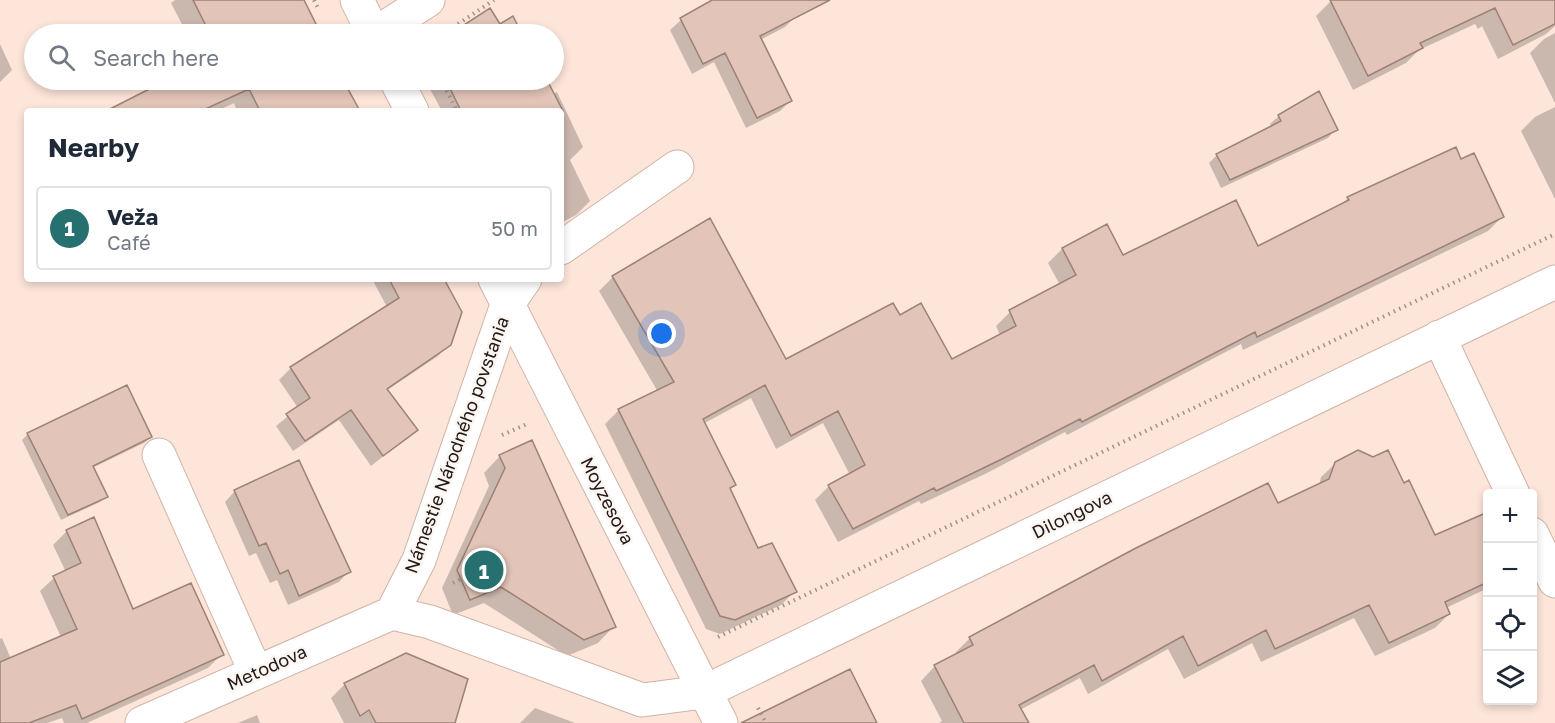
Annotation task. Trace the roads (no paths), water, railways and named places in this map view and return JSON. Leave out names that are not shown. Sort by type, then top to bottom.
[{"type":"street","points":[[357,0],[369,24]]},
{"type":"street","points":[[390,24],[428,0]]},
{"type":"street","points":[[401,90],[410,108]]},
{"type":"street","points":[[564,246],[677,167]]},
{"type":"street","name":"Dilongova","points":[[704,692],[1555,282]]},
{"type":"street","name":"Námestie Národného povstania","points":[[392,613],[419,560],[509,288]]},
{"type":"street","name":"Moyzesova","points":[[509,288],[721,723]]},
{"type":"street","points":[[1439,338],[1512,489]]},
{"type":"street","points":[[159,455],[256,673]]},
{"type":"street","points":[[1537,543],[1555,581]]},
{"type":"street","points":[[392,613],[430,622],[642,700],[704,692]]},
{"type":"street","name":"Metodova","points":[[142,723],[392,613]]},
{"type":"place","name":"Veža","points":[[484,570]]}]
